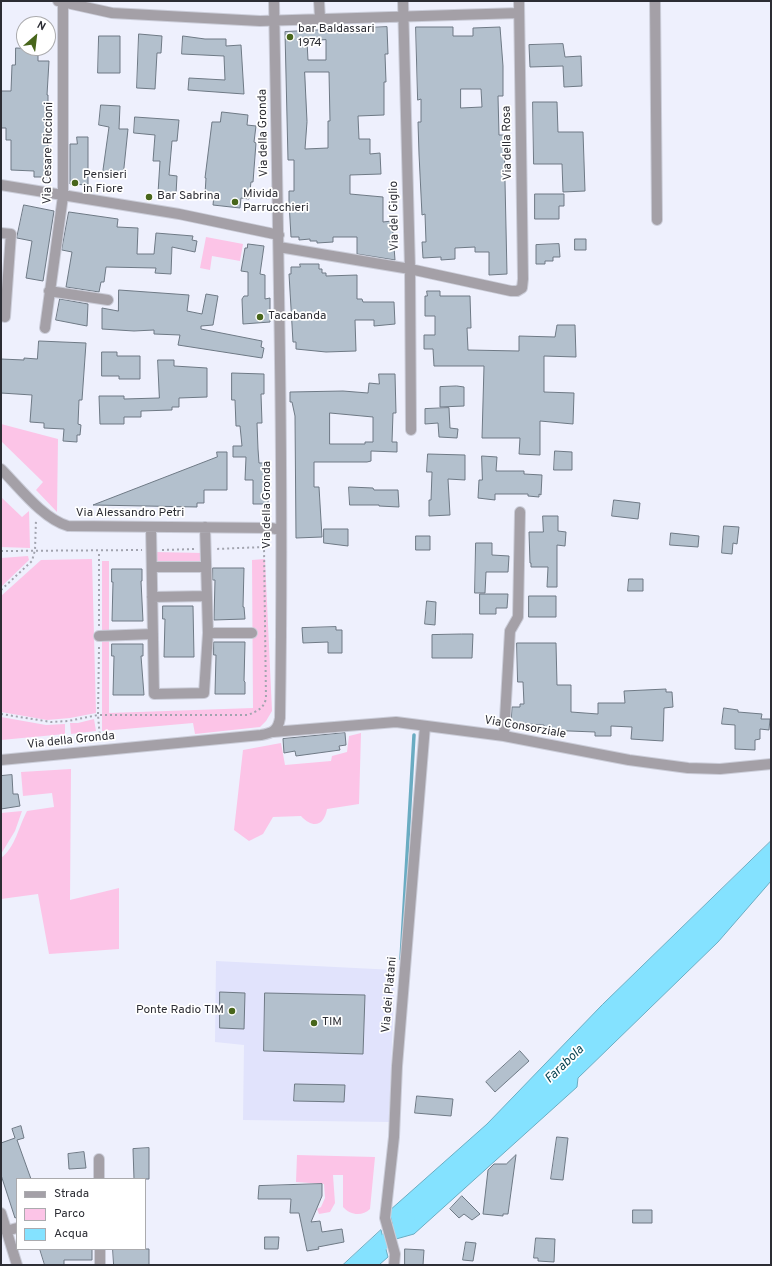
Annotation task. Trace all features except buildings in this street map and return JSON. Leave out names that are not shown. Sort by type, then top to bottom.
[{"type":"street","name":"Via della Gronda","points":[[1,760],[261,735],[273,732],[278,726],[280,718],[281,530],[279,235],[274,1]]},
{"type":"street","points":[[319,1],[320,18]]},
{"type":"street","name":"Via del Giglio","points":[[403,1],[410,269],[411,430]]},
{"type":"street","name":"Via della Rosa","points":[[410,269],[511,291],[519,290],[523,285],[518,1]]},
{"type":"street","points":[[654,1],[657,220]]},
{"type":"street","points":[[61,2],[112,13],[274,21],[320,18],[519,13]]},
{"type":"street","name":"Via Cesare Riccioni","points":[[44,328],[63,196],[61,2]]},
{"type":"street","points":[[1,185],[179,214],[279,235]]},
{"type":"street","points":[[1,233],[11,234],[5,316],[1,316]]},
{"type":"street","points":[[279,247],[410,269]]},
{"type":"street","points":[[49,291],[108,300]]},
{"type":"street","name":"Via Alessandro Petri","points":[[1,469],[55,522],[68,526],[270,528],[281,530]]},
{"type":"street","points":[[504,736],[510,631],[518,617],[520,512]]},
{"type":"street","points":[[151,527],[154,694],[204,693],[208,633],[205,528]]},
{"type":"street","points":[[152,567],[206,567]]},
{"type":"street","points":[[152,597],[207,596]]},
{"type":"street","points":[[208,633],[252,633]]},
{"type":"street","points":[[99,636],[153,634]]},
{"type":"street","name":"Via Consorziale","points":[[273,732],[297,732],[390,722],[504,736],[629,760],[688,768],[720,769],[771,764]]},
{"type":"street","name":"Via dei Platani","points":[[394,1265],[395,1254],[386,1218],[394,1138],[397,1066],[425,726]]},
{"type":"street","points":[[99,1159],[99,1178]]},
{"type":"street","points":[[1,1213],[16,1265]]},
{"type":"street","points":[[6,1231],[16,1228]]},
{"type":"street","points":[[100,1250],[100,1265]]},
{"type":"path","points":[[1,590],[32,561],[35,550],[36,504]]},
{"type":"path","points":[[1,714],[51,722],[68,721],[98,715],[248,715],[258,711],[264,706],[266,699],[264,547]]},
{"type":"path","points":[[1,551],[35,550]]},
{"type":"path","points":[[99,551],[98,715],[101,751]]},
{"type":"shaded area","points":[[216,961],[395,970],[389,1122],[243,1120],[244,1045],[215,1042]]},
{"type":"green space","points":[[206,237],[243,244],[240,261],[212,256],[210,270],[200,268]]},
{"type":"green space","points":[[1,424],[58,439],[57,512],[36,490],[43,482],[1,441]]},
{"type":"green space","points":[[1,497],[22,517],[29,511],[30,548],[1,547]]},
{"type":"green space","points":[[155,552],[202,553],[202,565],[155,564]]},
{"type":"green space","points":[[28,556],[29,560],[1,587],[1,558]]},
{"type":"green space","points":[[92,559],[96,713],[70,718],[47,720],[1,712],[1,596],[41,560]]},
{"type":"green space","points":[[265,559],[272,711],[266,721],[260,727],[195,734],[193,723],[102,731],[102,561],[109,561],[109,713],[253,708],[252,560]]},
{"type":"green space","points":[[1,717],[46,725],[65,724],[65,734],[1,740]]},
{"type":"green space","points":[[94,719],[96,731],[71,734],[70,723],[78,723]]},
{"type":"green space","points":[[361,733],[359,804],[327,809],[326,815],[321,822],[317,824],[310,823],[301,816],[273,817],[263,834],[249,841],[234,830],[243,750],[281,743],[285,765],[331,761],[332,756],[347,752],[349,736]]},
{"type":"green space","points":[[71,769],[70,900],[119,888],[119,949],[49,954],[38,894],[1,899],[1,858],[10,849],[27,811],[54,807],[52,793],[23,796],[21,772]]},
{"type":"green space","points":[[22,811],[15,831],[1,854],[1,813]]},
{"type":"green space","points":[[297,1155],[375,1157],[370,1209],[367,1212],[360,1214],[346,1210],[343,1207],[343,1175],[333,1175],[335,1203],[330,1212],[319,1214],[317,1209],[321,1207],[325,1198],[324,1184],[296,1182]]},
{"type":"water","points":[[771,841],[771,881],[718,942],[578,1078],[577,1087],[414,1234],[396,1239],[389,1211],[487,1124],[602,1005]]},
{"type":"water","points":[[381,1230],[388,1257],[379,1265],[343,1265]]},
{"type":"waterway","points":[[401,959],[414,735]]},
{"type":"waterway","name":"Farabola","points":[[360,1265],[408,1219]]},
{"type":"place","name":"bar Baldassari 1974","points":[[290,37]]},
{"type":"place","name":"Pensieri in Fiore","points":[[75,183]]},
{"type":"place","name":"Bar Sabrina","points":[[149,197]]},
{"type":"place","name":"Mivida Parrucchieri","points":[[235,202]]},
{"type":"place","name":"Tacabanda","points":[[260,317]]},
{"type":"place","name":"Ponte Radio TIM","points":[[232,1011]]},
{"type":"place","name":"TIM","points":[[314,1023]]}]
